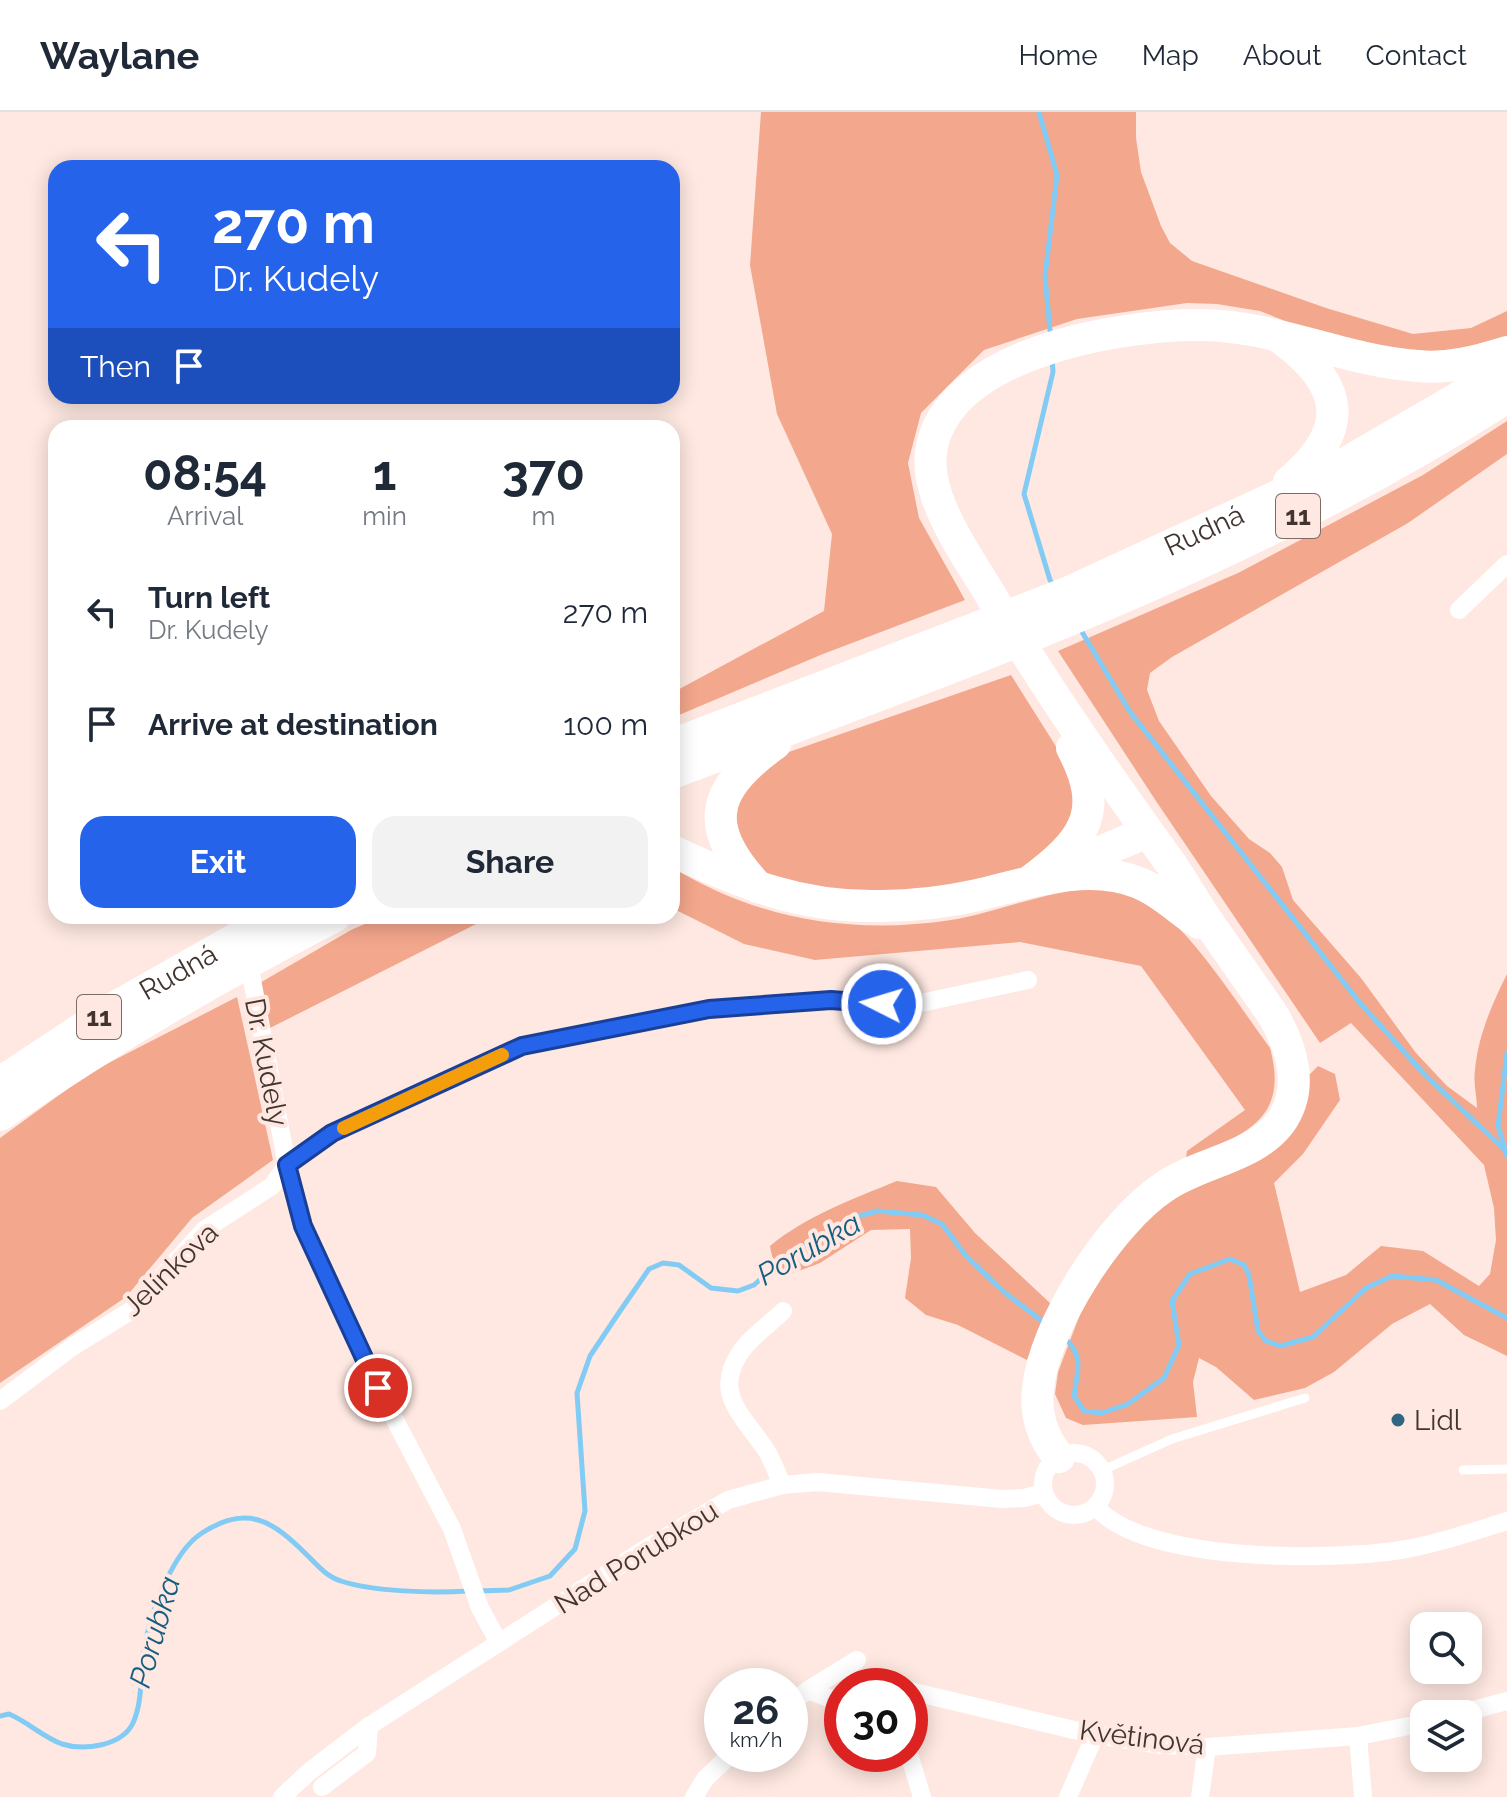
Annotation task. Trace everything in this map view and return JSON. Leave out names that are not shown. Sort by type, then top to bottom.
[{"type":"highway","points":[[1059,1457],[1039,1419],[1038,1388],[1043,1364],[1067,1307],[1104,1245],[1145,1202],[1178,1178],[1263,1140],[1279,1124],[1291,1102],[1295,1083],[1293,1064],[1283,1031],[1034,668],[937,497],[931,474],[931,452],[937,431],[952,407],[980,381],[1019,360],[1099,335],[1142,328],[1219,325],[1260,331],[1389,363],[1419,367],[1476,362],[1507,352]]},
{"type":"highway","points":[[1261,504],[1303,470],[1319,452],[1333,414],[1327,389],[1316,369],[1279,336]]},
{"type":"highway","name":"Rudná","points":[[1073,604],[1261,504],[1332,471],[1507,366]]},
{"type":"highway","name":"Rudná","points":[[1073,604],[1274,529],[1415,455],[1507,397]]},
{"type":"highway","name":"11","points":[[680,770],[804,723],[951,653],[1073,604]]},
{"type":"highway","name":"11","points":[[680,742],[951,653]]},
{"type":"highway","points":[[1029,882],[1076,839],[1086,820],[1089,797],[1083,769],[1034,668]]},
{"type":"highway","points":[[758,887],[727,848],[721,824],[724,801],[741,770],[804,723]]},
{"type":"highway","points":[[1029,882],[1147,832]]},
{"type":"highway","points":[[680,855],[720,874],[784,897],[813,903],[883,906],[948,900],[1029,882],[1097,874],[1129,879],[1161,894],[1218,936]]},
{"type":"highway","name":"11","points":[[204,971],[283,928]]},
{"type":"highway","name":"Rudná","points":[[0,1083],[95,1020],[204,971]]},
{"type":"highway","name":"Rudná","points":[[0,1115],[109,1043],[204,971]]},
{"type":"street","points":[[1459,610],[1507,564]]},
{"type":"street","name":"Dr. Kudely","points":[[242,924],[287,1165],[303,1226],[363,1359],[452,1529],[480,1608],[499,1643]]},
{"type":"street","name":"Jelínkova","points":[[0,1401],[72,1347],[132,1310],[204,1230],[272,1186],[287,1165],[332,1133],[522,1046],[709,1009],[831,1000],[907,1006],[1028,980]]},
{"type":"street","points":[[782,1485],[768,1452],[734,1406],[728,1389],[731,1370],[743,1349],[783,1311]]},
{"type":"street","points":[[1075,1452],[1083,1454],[1103,1470],[1105,1490],[1096,1507],[1079,1514],[1062,1512],[1048,1501],[1044,1493],[1044,1476],[1059,1457],[1075,1452]]},
{"type":"street","name":"Nad Porubkou","points":[[282,1797],[310,1771],[369,1726],[690,1521],[728,1500],[782,1485],[818,1482],[1002,1499],[1044,1493]]},
{"type":"street","points":[[1096,1507],[1119,1525],[1146,1537],[1283,1557],[1401,1550],[1507,1521]]},
{"type":"street","points":[[808,1690],[857,1660]]},
{"type":"street","points":[[808,1690],[824,1696]]},
{"type":"street","name":"Květinová","points":[[928,1695],[1095,1735],[1161,1745],[1207,1747],[1358,1736],[1410,1726]]},
{"type":"street","points":[[1482,1708],[1507,1701]]},
{"type":"street","points":[[310,1771],[325,1792],[367,1753],[369,1726]]},
{"type":"street","points":[[1068,1797],[1095,1735]]},
{"type":"street","points":[[1358,1736],[1363,1797]]},
{"type":"street","points":[[1200,1797],[1207,1747]]},
{"type":"street","points":[[694,1797],[712,1772]]},
{"type":"street","points":[[914,1772],[922,1797]]},
{"type":"lane","points":[[1103,1470],[1172,1439],[1305,1398]]},
{"type":"lane","points":[[1463,1470],[1507,1469]]},
{"type":"shaded area","points":[[761,112],[1136,112],[1141,172],[1161,226],[1170,243],[1192,261],[1326,308],[1413,334],[1471,328],[1507,311],[1507,337],[1468,352],[1435,357],[1305,329],[1260,311],[1187,303],[1077,319],[984,350],[921,413],[908,463],[919,518],[965,600],[823,654],[680,715],[680,689],[824,611],[832,534],[777,414],[750,265]]},
{"type":"shaded area","points":[[1507,421],[1507,454],[1408,523],[1172,657],[1150,673],[1147,690],[1159,721],[1211,796],[1249,839],[1270,853],[1282,867],[1293,900],[1361,978],[1416,1053],[1447,1086],[1477,1108],[1475,1075],[1479,1045],[1507,974],[1507,1356],[1464,1335],[1430,1304],[1392,1324],[1334,1372],[1305,1388],[1254,1400],[1216,1367],[1199,1358],[1193,1382],[1197,1417],[1083,1425],[1066,1418],[1055,1394],[1058,1372],[1090,1288],[1129,1236],[1163,1202],[1209,1176],[1318,1066],[1335,1074],[1340,1100],[1303,1154],[1274,1183],[1300,1292],[1346,1275],[1381,1246],[1423,1251],[1479,1286],[1490,1274],[1496,1240],[1494,1208],[1484,1165],[1351,1023],[1320,1043],[1058,651],[1238,573],[1423,475]]},
{"type":"shaded area","points":[[1011,675],[1074,775],[1074,824],[1027,866],[924,890],[855,891],[796,884],[763,873],[733,839],[741,789],[786,753]]},
{"type":"shaded area","points":[[680,871],[738,900],[772,911],[842,924],[878,926],[951,920],[1072,891],[1096,888],[1119,890],[1140,897],[1175,924],[1227,987],[1270,1048],[1273,1093],[1267,1109],[1243,1133],[1186,1159],[1187,1151],[1245,1110],[1141,966],[1020,942],[815,960],[744,944],[680,912]]},
{"type":"shaded area","points":[[365,924],[476,924],[270,1028],[258,984]]},
{"type":"shaded area","points":[[237,997],[273,1160],[192,1218],[126,1297],[0,1383],[0,1138],[91,1072]]},
{"type":"shaded area","points":[[897,1181],[936,1187],[975,1233],[1051,1304],[1027,1360],[958,1325],[926,1315],[905,1298],[911,1258],[910,1229],[871,1230],[820,1263],[788,1275],[775,1263],[770,1246],[784,1235],[830,1209]]},
{"type":"waterway","points":[[1039,112],[1057,175],[1045,276],[1050,331]]},
{"type":"waterway","points":[[1052,358],[1053,372],[1024,494],[1055,588]]},
{"type":"waterway","points":[[1079,627],[1130,712],[1360,1003],[1426,1076],[1504,1149]]},
{"type":"waterway","name":"Porubka","points":[[1507,1053],[1498,1126],[1507,1156]]},
{"type":"waterway","name":"Porubka","points":[[478,1591],[509,1590],[550,1576],[575,1549],[585,1511],[577,1393],[590,1356],[649,1269],[663,1263],[679,1265],[711,1288],[738,1291],[754,1285],[784,1258],[851,1218],[878,1211],[922,1215],[942,1224],[966,1256],[1004,1292],[1047,1325]]},
{"type":"waterway","name":"Porubka","points":[[1064,1338],[1077,1357],[1074,1396],[1084,1411],[1102,1413],[1128,1404],[1164,1378],[1179,1345],[1172,1301],[1190,1274],[1230,1259],[1244,1265],[1249,1275],[1258,1331],[1266,1341],[1280,1346],[1313,1337],[1366,1288],[1392,1276],[1436,1280],[1507,1318]]},
{"type":"waterway","name":"Porubka","points":[[0,1716],[9,1714],[55,1741],[71,1746],[102,1745],[128,1731],[138,1706],[151,1620],[172,1569],[191,1542],[218,1524],[232,1519],[246,1518],[270,1525],[327,1574],[354,1585],[421,1592],[468,1591]]},
{"type":"slow traffic","points":[[344,1128],[502,1055]]},
{"type":"place","name":"Lidl","points":[[1398,1420]]},
{"type":"route","points":[[378,1388],[303,1226],[287,1165],[332,1133],[522,1046],[709,1009],[831,1000],[882,1004]]}]
